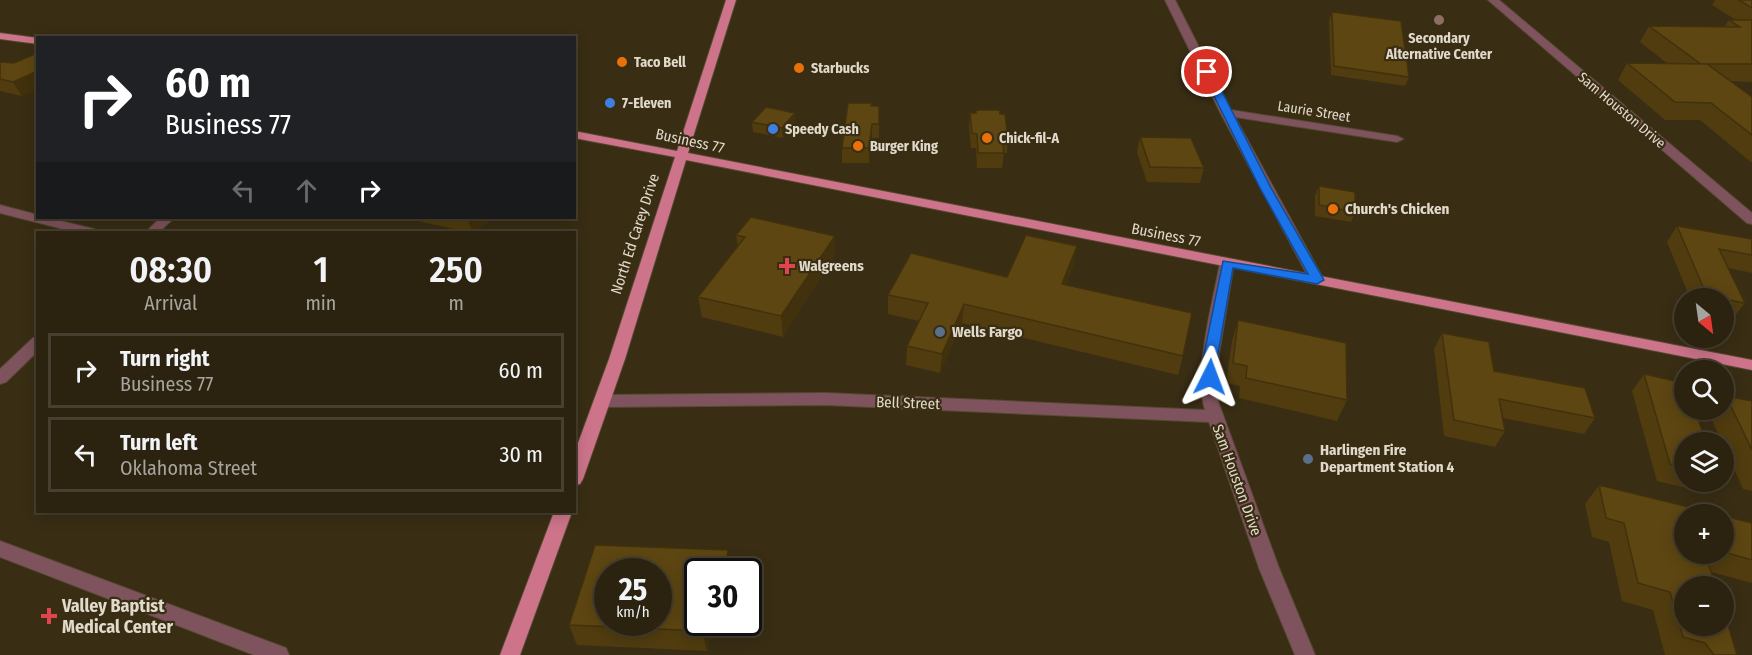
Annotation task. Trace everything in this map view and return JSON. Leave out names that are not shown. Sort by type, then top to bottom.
[{"type":"main road","name":"North Ed Carey Drive","points":[[576,473],[602,401],[730,0]]},
{"type":"main road","points":[[0,36],[36,41]]},
{"type":"main road","name":"Business 77","points":[[576,134],[1752,365]]},
{"type":"main road","points":[[510,655],[563,513]]},
{"type":"street","points":[[1170,0],[1226,112],[1317,280]]},
{"type":"street","name":"Sam Houston Drive","points":[[1492,0],[1752,220]]},
{"type":"street","name":"Laurie Street","points":[[1226,112],[1397,139]]},
{"type":"street","points":[[0,209],[36,218]]},
{"type":"street","points":[[39,219],[85,231]]},
{"type":"street","points":[[153,231],[166,219]]},
{"type":"street","name":"Sam Houston Drive","points":[[1227,263],[1211,354],[1210,400],[1269,568],[1305,655]]},
{"type":"street","points":[[0,378],[36,344]]},
{"type":"street","name":"Bell Street","points":[[602,401],[826,399],[1214,416]]},
{"type":"street","points":[[0,549],[279,655]]},
{"type":"building","points":[[1739,0],[1752,0],[1752,8]]},
{"type":"building","points":[[1332,12],[1401,21],[1409,77],[1334,66]]},
{"type":"building","points":[[1729,20],[1752,20],[1752,64],[1701,64],[1649,26],[1740,27]]},
{"type":"building","points":[[36,54],[36,72],[13,82],[0,79],[0,62],[14,63]]},
{"type":"building","points":[[1627,63],[1707,64],[1752,97],[1752,135],[1711,103],[1675,102]]},
{"type":"building","points":[[848,103],[872,103],[871,106],[879,106],[879,124],[872,124],[869,148],[842,148]]},
{"type":"building","points":[[766,107],[795,113],[782,128],[752,122]]},
{"type":"building","points":[[976,110],[1000,110],[1000,114],[1005,114],[1008,139],[1002,138],[1004,153],[978,153],[977,134],[972,133],[970,113],[976,113]]},
{"type":"building","points":[[1140,137],[1191,138],[1204,168],[1150,167]]},
{"type":"building","points":[[1319,186],[1355,192],[1355,212],[1319,205]]},
{"type":"building","name":"Walgreens","points":[[751,217],[835,236],[781,316],[698,297],[745,237],[736,235]]},
{"type":"building","points":[[1677,226],[1752,239],[1752,255],[1719,249],[1745,303],[1734,301],[1734,288],[1704,288]]},
{"type":"building","points":[[1026,235],[1077,246],[1062,284],[1192,313],[1183,356],[964,304],[942,354],[907,346],[928,303],[888,295],[911,253],[1007,277]]},
{"type":"building","points":[[1238,320],[1346,343],[1347,400],[1246,378],[1247,366],[1233,363]]},
{"type":"building","points":[[1442,333],[1489,342],[1494,371],[1585,388],[1595,418],[1499,399],[1505,431],[1454,420]]},
{"type":"building","points":[[1644,374],[1674,381],[1674,420],[1698,420],[1703,432],[1674,432],[1674,465],[1670,464]]},
{"type":"building","points":[[1734,398],[1752,401],[1752,450],[1734,413]]},
{"type":"building","points":[[1599,485],[1676,504],[1674,504],[1674,564],[1708,564],[1713,576],[1674,576],[1674,606],[1670,592],[1638,583],[1624,523],[1606,518]]},
{"type":"building","points":[[1734,518],[1752,523],[1752,560],[1734,555]]},
{"type":"building","points":[[595,545],[728,550],[727,558],[684,558],[684,630],[672,630],[672,558],[594,558],[594,626],[569,625]]},
{"type":"building","points":[[1731,636],[1737,655],[1714,655],[1705,643],[1683,637]]},
{"type":"place","name":"Secondary Alternative Center","points":[[1439,20]]},
{"type":"place","name":"Taco Bell","points":[[622,62]]},
{"type":"place","name":"Starbucks","points":[[799,68]]},
{"type":"place","name":"7-Eleven","points":[[610,103]]},
{"type":"place","name":"Speedy Cash","points":[[773,129]]},
{"type":"place","name":"Chick-fil-A","points":[[987,138]]},
{"type":"place","name":"Burger King","points":[[858,146]]},
{"type":"place","name":"Church's Chicken","points":[[1333,209]]},
{"type":"place","name":"Walgreens","points":[[787,266]]},
{"type":"place","name":"Wells Fargo","points":[[940,332]]},
{"type":"place","name":"Harlingen Fire Department Station 4","points":[[1308,459]]},
{"type":"place","name":"Valley Baptist Medical Center","points":[[49,616]]},
{"type":"route","points":[[1207,72],[1266,188],[1317,280],[1227,263],[1211,354],[1210,377]]}]
